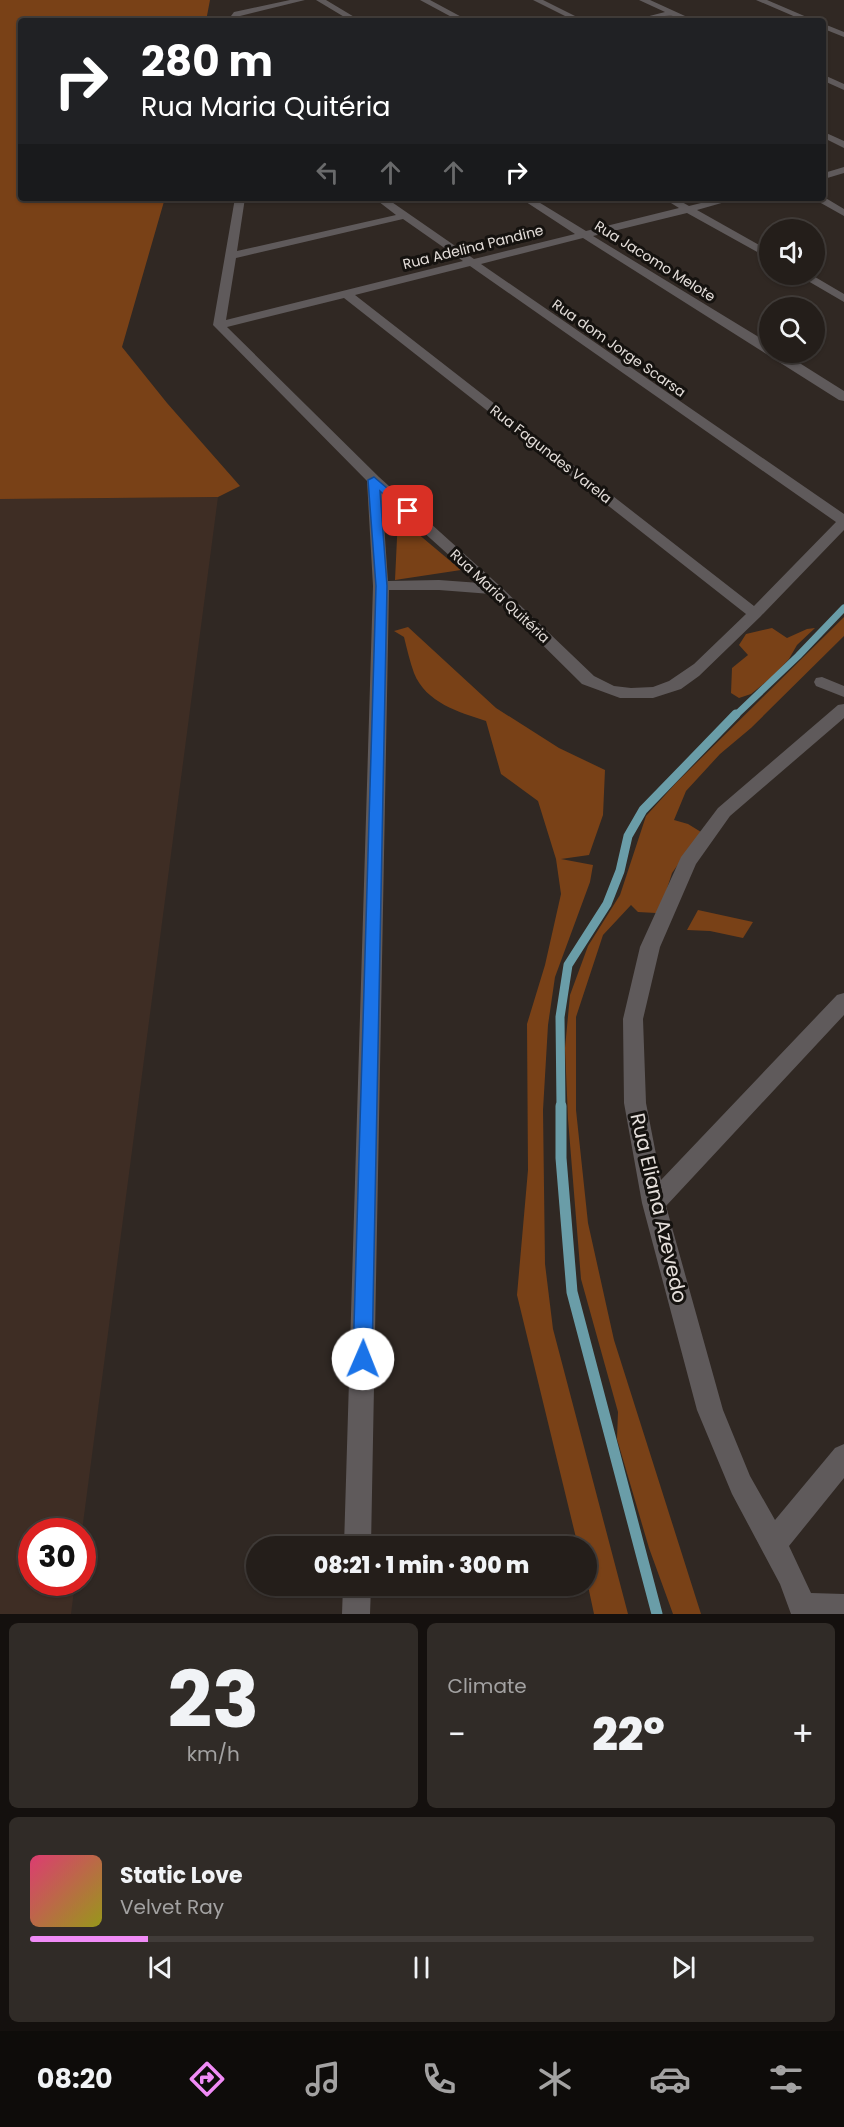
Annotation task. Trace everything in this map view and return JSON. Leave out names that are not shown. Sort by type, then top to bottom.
[{"type":"street","points":[[238,18],[235,16],[237,14],[301,0]]},
{"type":"street","points":[[320,0],[352,18]]},
{"type":"street","points":[[424,0],[459,18]]},
{"type":"street","points":[[537,0],[575,18]]},
{"type":"street","points":[[643,0],[685,18]]},
{"type":"street","points":[[760,0],[805,18]]},
{"type":"street","points":[[649,18],[673,13]]},
{"type":"street","points":[[826,28],[844,35]]},
{"type":"street","points":[[826,79],[844,87]]},
{"type":"street","points":[[826,136],[844,145]]},
{"type":"street","points":[[826,175],[844,170]]},
{"type":"street","points":[[219,326],[239,201]]},
{"type":"street","name":"Rua dom Jorge Scarsa","points":[[383,201],[844,522]]},
{"type":"street","name":"Rua Jacomo Melote","points":[[530,201],[759,344]]},
{"type":"street","points":[[673,201],[759,250]]},
{"type":"street","name":"Rua Adelina Pandine","points":[[219,326],[721,201]]},
{"type":"street","points":[[822,201],[844,213]]},
{"type":"street","points":[[230,256],[404,216]]},
{"type":"street","points":[[820,285],[844,299]]},
{"type":"street","name":"Rua Fagundes Varela","points":[[347,294],[755,614]]},
{"type":"street","name":"Rua Maria Quitéria","points":[[219,326],[374,480],[496,590],[588,680],[605,690],[629,694],[654,692],[676,684],[706,661],[755,614],[844,522]]},
{"type":"street","name":"Rua Jacomo Melote","points":[[790,363],[844,397]]},
{"type":"street","points":[[358,1536],[381,586],[374,480]]},
{"type":"street","points":[[381,586],[428,583],[496,590]]},
{"type":"street","points":[[822,682],[844,692]]},
{"type":"street","name":"Rua Eliana Azevedo","points":[[804,1611],[774,1543],[741,1485],[710,1410],[654,1203],[635,1103],[633,1019],[650,947],[688,862],[724,812],[844,709]]},
{"type":"street","points":[[654,1203],[844,1001]]},
{"type":"street","points":[[774,1543],[844,1457]]},
{"type":"street","points":[[356,1614],[357,1596]]},
{"type":"street","points":[[804,1611],[844,1608]]},
{"type":"shaded area","points":[[0,0],[210,0],[207,18],[18,18],[18,201],[164,201],[122,347],[167,403],[240,486],[218,497],[0,499]]},
{"type":"shaded area","points":[[218,497],[84,1518],[18,1518],[18,1596],[73,1596],[71,1614],[0,1614],[0,499]]},
{"type":"shaded area","points":[[398,517],[461,570],[395,580]]},
{"type":"shaded area","points":[[844,617],[844,636],[751,728],[720,754],[686,791],[674,820],[688,824],[701,832],[672,873],[664,898],[656,913],[638,912],[631,905],[603,935],[576,1017],[576,1110],[588,1223],[614,1340],[701,1614],[673,1614],[649,1548],[617,1439],[618,1412],[581,1279],[568,1119],[565,1048],[570,995],[588,946],[620,895],[646,816],[676,783]]},
{"type":"shaded area","points":[[408,627],[496,708],[559,748],[605,770],[603,815],[589,855],[561,859],[593,865],[590,882],[555,977],[548,1025],[543,1110],[545,1264],[553,1329],[628,1614],[594,1614],[590,1596],[597,1596],[597,1536],[576,1536],[517,1295],[528,1170],[527,1024],[545,965],[561,894],[556,859],[538,801],[501,774],[486,721],[444,705],[427,692],[414,673],[404,637],[394,631]]},
{"type":"shaded area","points":[[772,628],[787,638],[815,628],[797,645],[789,659],[772,677],[751,694],[739,698],[731,693],[732,668],[748,655],[739,645],[746,634]]},
{"type":"shaded area","points":[[698,910],[753,922],[743,938],[710,931],[687,930]]},
{"type":"waterway","points":[[735,716],[844,608]]},
{"type":"waterway","points":[[561,1107],[560,1017],[568,965],[607,904],[620,871],[628,836],[643,810],[736,714]]},
{"type":"waterway","points":[[561,1107],[561,1158],[572,1292],[657,1614]]},
{"type":"route","points":[[363,1359],[381,586],[374,480],[408,511]]}]
